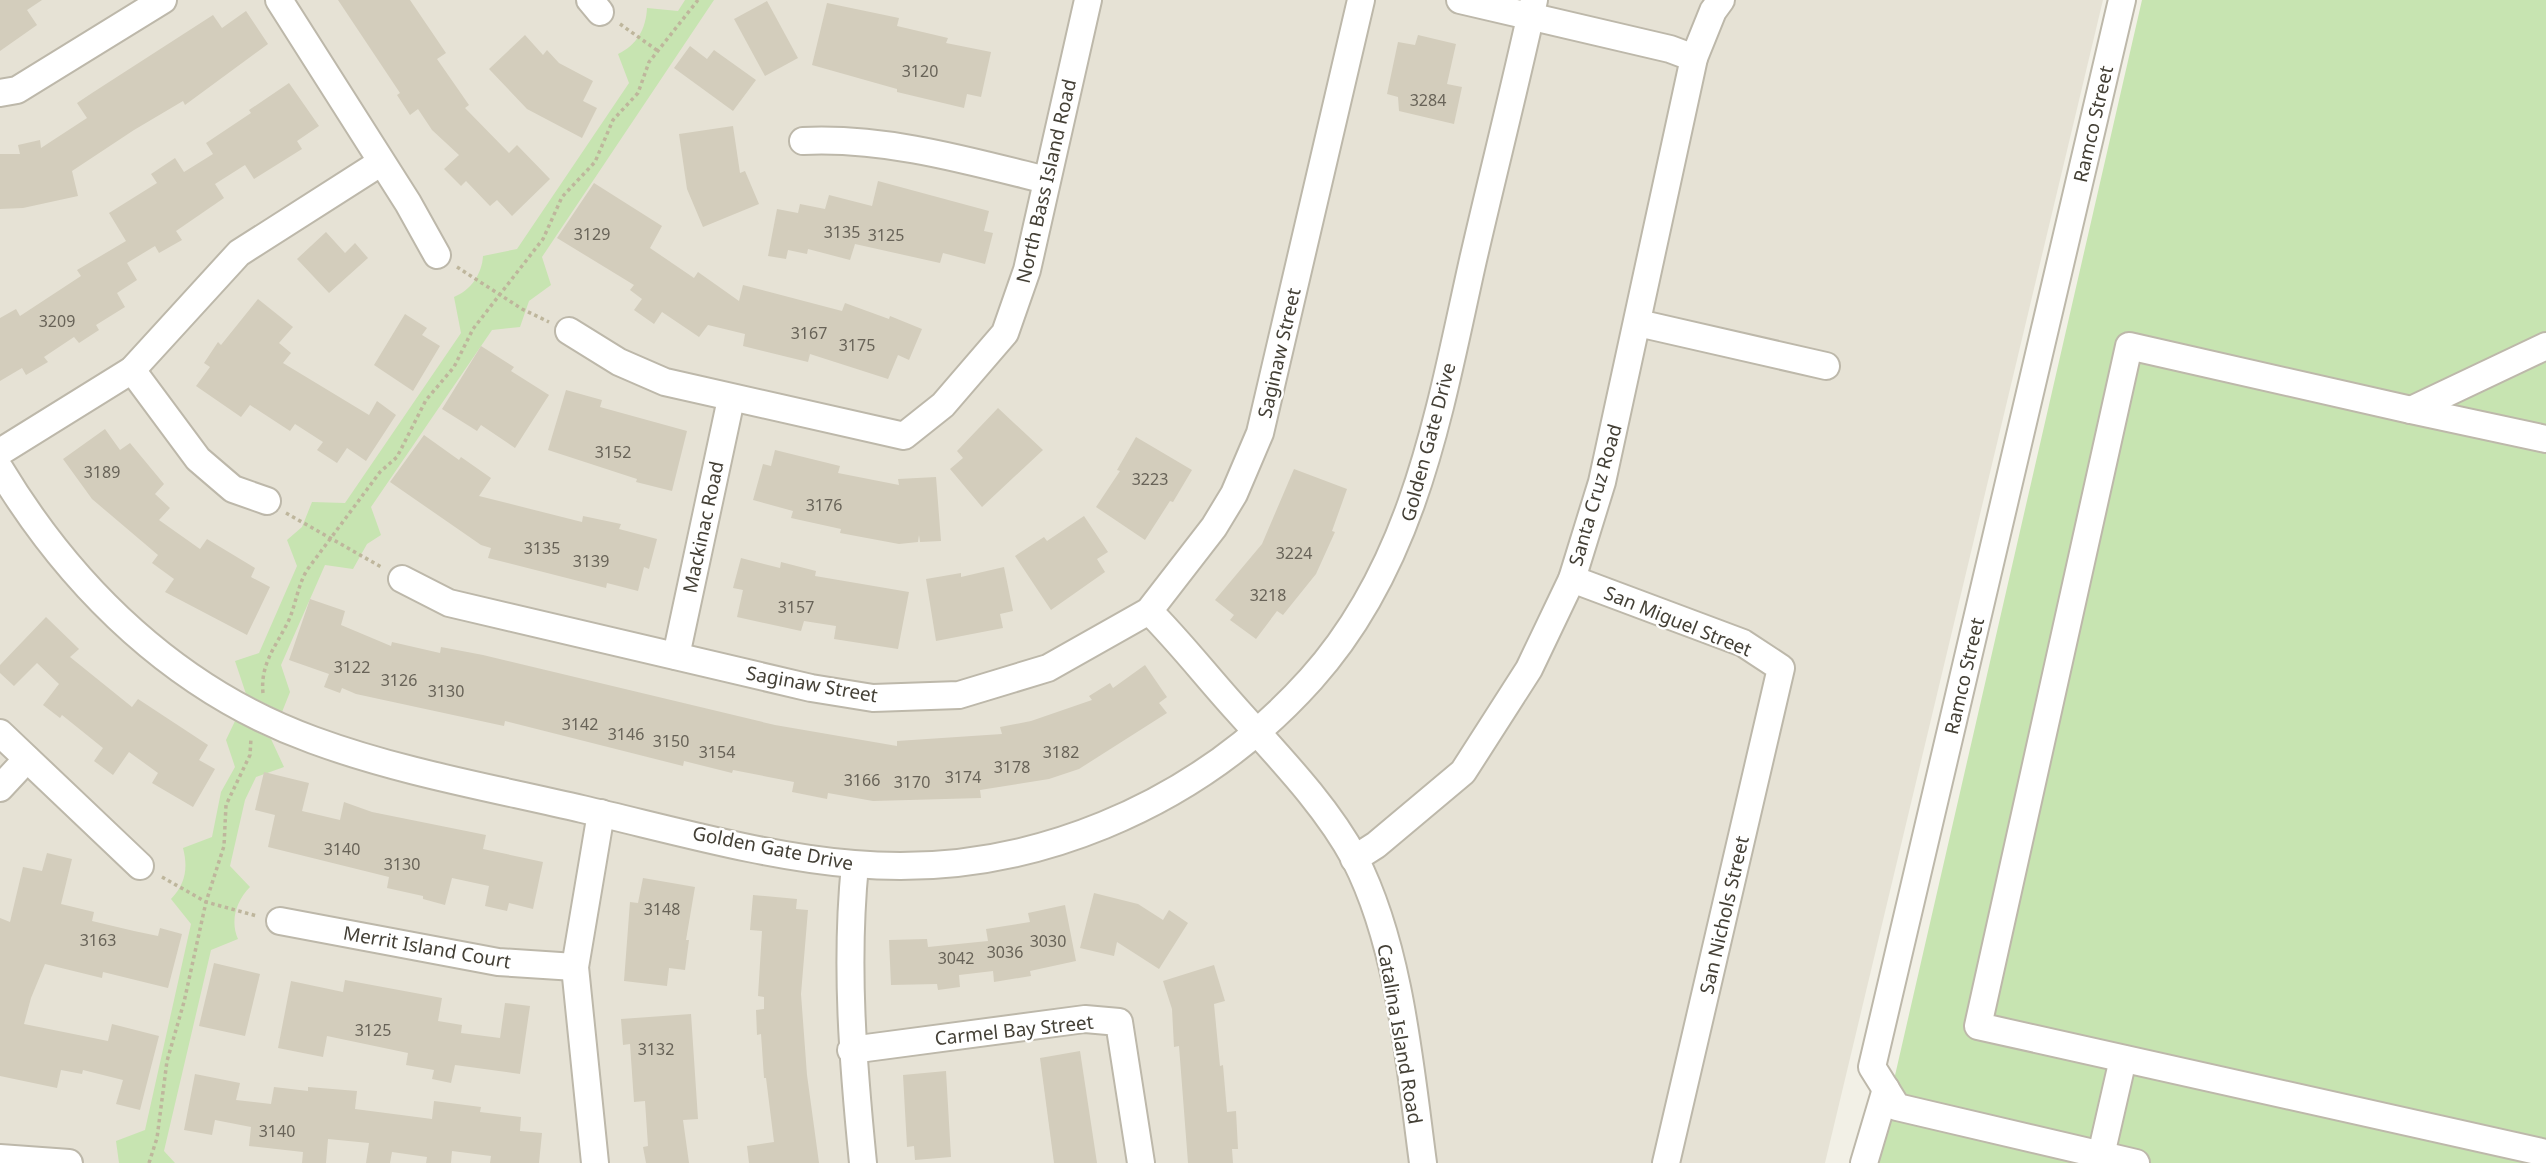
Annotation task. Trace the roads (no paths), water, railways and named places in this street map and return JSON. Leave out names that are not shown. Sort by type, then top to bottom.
[{"type":"street","points":[[0,93],[17,90],[163,0]]},
{"type":"street","points":[[279,0],[380,163],[408,203],[437,255]]},
{"type":"street","name":"North Bass Island Road","points":[[731,399],[904,436],[943,405],[1005,333],[1027,270],[1088,0]]},
{"type":"street","name":"Saginaw Street","points":[[402,579],[449,603],[873,698],[959,695],[1048,668],[1149,611],[1214,527],[1239,484],[1260,433],[1361,0]]},
{"type":"street","points":[[1460,0],[1533,8],[1694,58]]},
{"type":"street","name":"Santa Cruz Road","points":[[1354,859],[1376,845],[1463,772],[1529,669],[1572,579],[1602,482],[1694,58],[1713,10],[1721,0]]},
{"type":"street","name":"Ramco Street","points":[[2122,0],[1872,1067],[1897,1107],[2136,1163]]},
{"type":"street","name":"Golden Gate Drive","points":[[0,469],[37,528],[99,601],[161,655],[210,689],[307,738],[352,753],[601,813],[795,856],[855,864],[926,866],[966,862],[1025,851],[1072,838],[1180,789],[1257,732],[1315,675],[1345,636],[1386,568],[1405,528],[1421,484],[1533,8]]},
{"type":"street","points":[[803,141],[849,139],[882,142],[1046,180]]},
{"type":"street","points":[[0,452],[132,370],[239,253],[380,163]]},
{"type":"street","points":[[1638,323],[1826,366]]},
{"type":"street","points":[[569,331],[619,362],[664,382],[731,399]]},
{"type":"street","points":[[2546,439],[2129,346],[1978,1026],[2546,1153]]},
{"type":"street","points":[[2411,410],[2546,346]]},
{"type":"street","points":[[132,370],[198,459],[233,489],[267,500]]},
{"type":"street","name":"Mackinac Road","points":[[676,656],[731,399]]},
{"type":"street","name":"San Miguel Street","points":[[1572,579],[1743,643],[1781,668]]},
{"type":"street","name":"Catalina Island Road","points":[[1149,611],[1257,732],[1325,815],[1354,859],[1377,914],[1391,967],[1423,1163]]},
{"type":"street","name":"San Nichols Street","points":[[1666,1163],[1781,668]]},
{"type":"street","points":[[0,733],[140,866]]},
{"type":"street","points":[[0,788],[27,759]]},
{"type":"street","points":[[596,1163],[575,967],[601,813]]},
{"type":"street","points":[[855,864],[850,919],[851,1050],[863,1163]]},
{"type":"street","name":"Merrit Island Court","points":[[280,921],[498,962],[575,967]]},
{"type":"street","name":"Carmel Bay Street","points":[[851,1050],[1085,1019],[1119,1022],[1140,1163]]},
{"type":"street","points":[[2101,1155],[2123,1059]]},
{"type":"street","points":[[1864,1163],[1886,1089]]},
{"type":"street","points":[[0,1158],[69,1163]]}]
